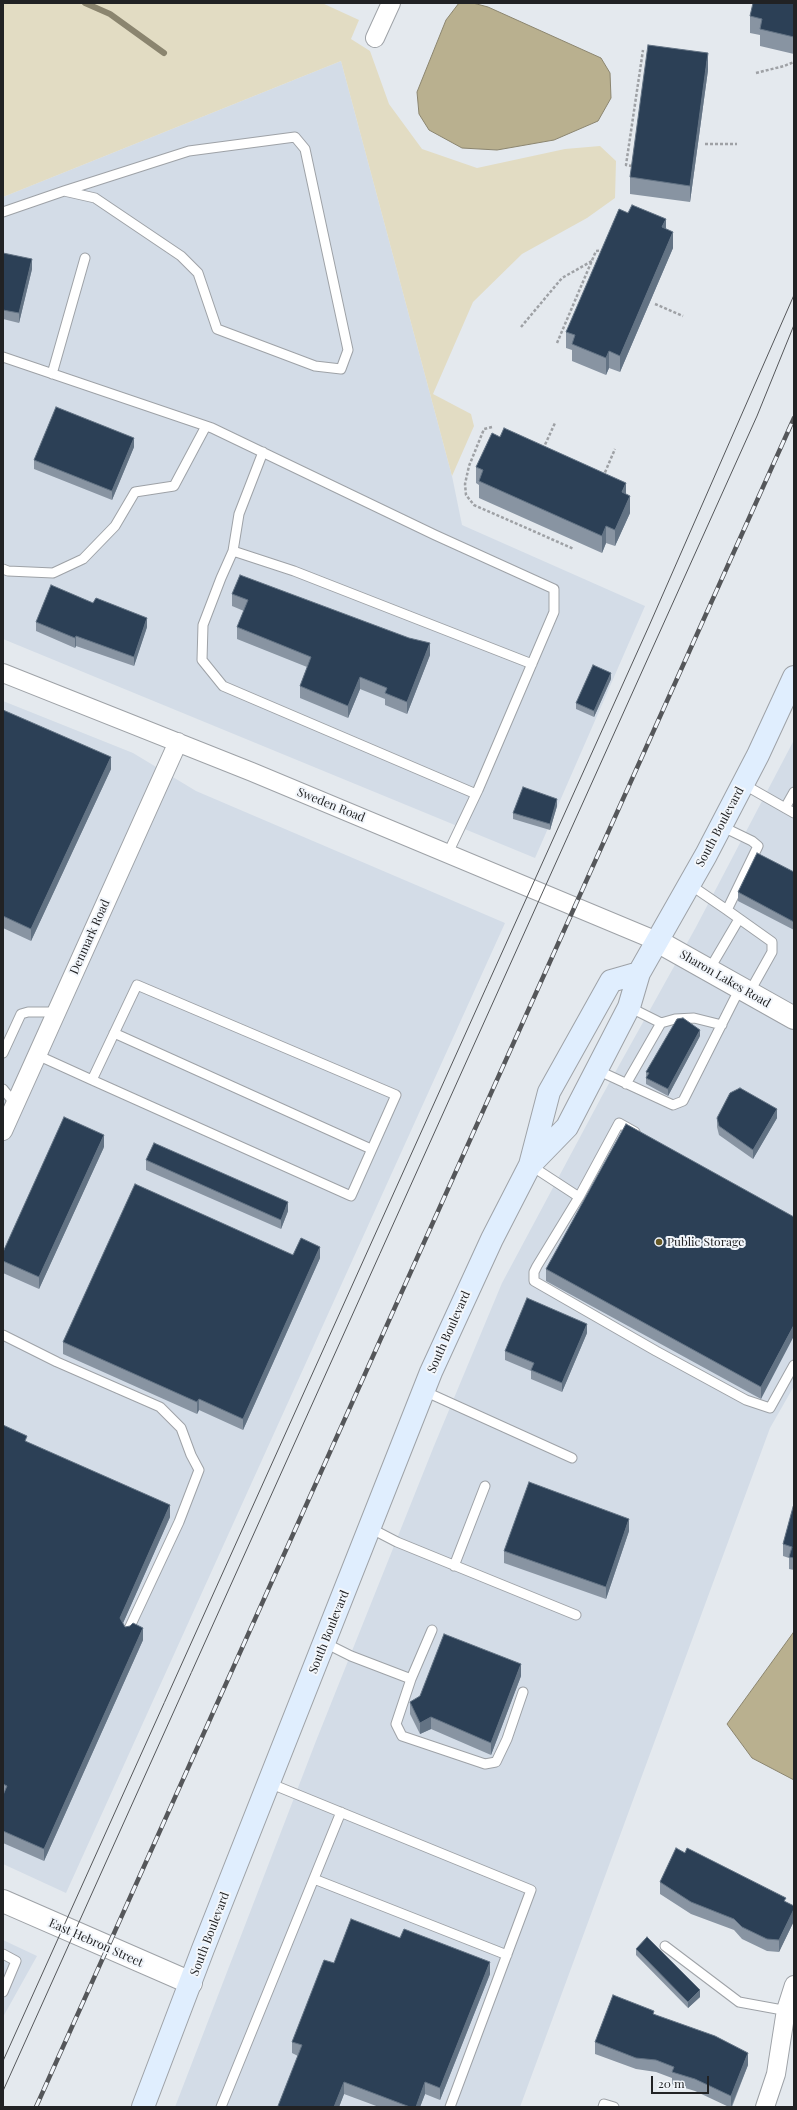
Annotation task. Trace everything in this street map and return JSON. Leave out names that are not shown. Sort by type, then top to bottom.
[{"type":"main road","name":"South Boulevard","points":[[530,1164],[567,1128],[629,1007],[639,973],[690,884],[785,705],[794,677]]},
{"type":"main road","name":"South Boulevard","points":[[143,2107],[269,1783],[450,1327],[530,1164],[549,1092],[610,981],[639,973]]},
{"type":"street","points":[[375,38],[391,3]]},
{"type":"street","name":"Sweden Road","points":[[3,673],[178,742],[657,941]]},
{"type":"street","name":"Denmark Road","points":[[3,1131],[178,742]]},
{"type":"street","name":"Sharon Lakes Road","points":[[657,941],[794,1018]]},
{"type":"street","name":"East Hebron Street","points":[[3,1901],[191,1983]]},
{"type":"street","points":[[765,2107],[776,2074],[790,2011],[794,1985]]},
{"type":"lane","points":[[3,212],[64,191],[189,151],[296,137],[305,150],[348,350],[341,369],[315,366],[217,329],[198,273],[181,256],[94,198],[64,191]]},
{"type":"lane","points":[[52,374],[85,258]]},
{"type":"lane","points":[[3,357],[206,426],[264,452],[435,535],[554,590],[554,612],[476,794],[448,853]]},
{"type":"lane","points":[[3,569],[8,571],[53,574],[83,559],[115,526],[135,492],[174,486],[206,426]]},
{"type":"lane","points":[[264,452],[239,514],[233,552],[203,625],[202,660],[223,686],[476,794]]},
{"type":"lane","points":[[233,552],[294,571],[532,664]]},
{"type":"lane","points":[[743,784],[794,813]]},
{"type":"lane","points":[[786,808],[794,792]]},
{"type":"lane","points":[[721,826],[752,841],[758,846],[727,910]]},
{"type":"lane","points":[[597,1070],[673,1105],[683,1101],[722,1025],[744,990],[772,952],[772,942],[690,884]]},
{"type":"lane","points":[[709,970],[738,919]]},
{"type":"lane","points":[[37,1055],[92,1080],[351,1196],[396,1095],[137,985],[92,1080]]},
{"type":"lane","points":[[629,1007],[661,1023],[675,1019],[694,1018],[722,1025]]},
{"type":"lane","points":[[3,1053],[21,1014],[28,1012],[56,1012]]},
{"type":"lane","points":[[626,1084],[661,1023]]},
{"type":"lane","points":[[114,1033],[371,1150]]},
{"type":"lane","points":[[3,1089],[15,1104]]},
{"type":"lane","points":[[640,1135],[619,1123],[579,1197],[537,1266],[534,1272],[534,1281],[656,1351],[746,1400],[770,1408],[794,1365]]},
{"type":"lane","points":[[530,1164],[579,1197]]},
{"type":"lane","points":[[3,1335],[57,1362],[160,1407],[181,1428],[191,1455],[200,1470],[179,1522],[127,1633]]},
{"type":"lane","points":[[424,1391],[572,1458]]},
{"type":"lane","points":[[454,1566],[485,1486]]},
{"type":"lane","points":[[370,1528],[454,1566],[576,1615]]},
{"type":"lane","points":[[432,1630],[411,1679],[396,1724],[402,1736],[485,1764],[496,1762],[507,1739],[523,1692]]},
{"type":"lane","points":[[325,1643],[351,1656],[411,1679]]},
{"type":"lane","points":[[269,1783],[531,1890],[450,2107]]},
{"type":"lane","points":[[221,2107],[341,1812]]},
{"type":"lane","points":[[314,1879],[507,1955]]},
{"type":"lane","points":[[665,1946],[739,2002],[790,2011]]},
{"type":"lane","points":[[3,1954],[16,1960],[3,1992]]},
{"type":"lane","points":[[603,2107],[604,2104],[614,2107]]},
{"type":"path","points":[[632,166],[626,165],[643,50]]},
{"type":"path","points":[[756,73],[794,62]]},
{"type":"path","points":[[705,144],[737,144]]},
{"type":"path","points":[[557,343],[596,251],[604,250]]},
{"type":"path","points":[[521,327],[562,278],[593,260]]},
{"type":"path","points":[[655,304],[683,316]]},
{"type":"path","points":[[543,450],[555,423]]},
{"type":"path","points":[[492,427],[484,429],[469,466],[465,484],[466,495],[474,504],[574,549]]},
{"type":"path","points":[[603,477],[615,449]]},
{"type":"shaded area","points":[[3,3],[322,3],[359,20],[351,39],[370,51],[389,104],[422,149],[477,168],[565,149],[600,146],[616,161],[615,198],[587,218],[522,254],[473,302],[433,394],[471,414],[474,426],[452,476],[341,61],[3,197]]},
{"type":"shaded area","points":[[459,3],[473,3],[488,7],[601,58],[610,73],[611,98],[598,121],[554,140],[497,150],[462,148],[429,130],[419,114],[417,92],[446,20]]},
{"type":"shaded area","points":[[341,61],[452,476],[462,525],[645,606],[535,858],[3,639],[3,197]]},
{"type":"shaded area","points":[[3,701],[133,753],[196,791],[505,923],[66,1893],[3,1864]]},
{"type":"shaded area","points":[[794,740],[794,1386],[770,1428],[520,2107],[175,2107],[316,1741],[434,1446],[502,1283],[602,1096],[696,927]]},
{"type":"shaded area","points":[[793,1633],[794,1780],[752,1758],[727,1724]]},
{"type":"shaded area","points":[[3,1940],[37,1956],[3,2017]]},
{"type":"building","points":[[753,3],[794,3],[794,37],[760,29],[762,19],[750,16]]},
{"type":"building","points":[[648,45],[708,53],[690,186],[630,177]]},
{"type":"building","points":[[632,205],[666,219],[662,227],[673,232],[620,356],[609,351],[606,358],[572,344],[575,335],[566,332],[619,209],[628,213]]},
{"type":"building","points":[[3,253],[32,259],[19,313],[3,310]]},
{"type":"building","points":[[56,407],[134,438],[112,491],[34,460]]},
{"type":"building","points":[[504,428],[626,483],[622,492],[630,496],[615,530],[606,526],[602,536],[479,481],[483,470],[476,467],[492,433],[500,437]]},
{"type":"building","points":[[240,575],[409,638],[430,643],[407,702],[385,693],[387,688],[360,677],[348,706],[300,686],[311,657],[237,627],[248,600],[232,594]]},
{"type":"building","points":[[51,585],[93,603],[96,598],[147,618],[134,657],[76,636],[75,638],[36,622]]},
{"type":"building","points":[[593,665],[611,673],[594,711],[576,703]]},
{"type":"building","points":[[3,710],[111,757],[31,929],[3,916]]},
{"type":"building","points":[[523,787],[557,799],[550,824],[513,813]]},
{"type":"building","points":[[757,853],[794,872],[794,922],[738,892]]},
{"type":"building","points":[[683,1018],[700,1030],[668,1089],[646,1078],[649,1073],[646,1072],[677,1019]]},
{"type":"building","points":[[740,1088],[777,1109],[753,1150],[719,1126],[717,1118],[730,1093]]},
{"type":"building","points":[[64,1117],[104,1135],[39,1277],[3,1261],[3,1252]]},
{"type":"building","name":"Public Storage","points":[[626,1124],[794,1217],[794,1325],[761,1387],[546,1269]]},
{"type":"building","points":[[154,1143],[288,1202],[281,1220],[146,1160]]},
{"type":"building","points":[[135,1184],[293,1255],[301,1238],[320,1247],[243,1419],[199,1399],[197,1402],[63,1342]]},
{"type":"building","points":[[527,1298],[587,1324],[562,1383],[531,1370],[534,1363],[505,1351]]},
{"type":"building","points":[[3,1425],[27,1436],[25,1441],[170,1505],[120,1618],[125,1627],[130,1626],[133,1623],[143,1628],[44,1849],[3,1831],[3,1795],[7,1786],[3,1784]]},
{"type":"building","points":[[529,1482],[629,1519],[606,1587],[504,1551]]},
{"type":"building","points":[[793,1507],[794,1558],[789,1557],[792,1547],[783,1544]]},
{"type":"building","points":[[444,1634],[521,1664],[491,1743],[431,1717],[420,1723],[410,1702],[420,1696]]},
{"type":"building","points":[[676,1848],[685,1853],[687,1848],[786,1898],[784,1901],[794,1906],[794,1909],[779,1940],[767,1939],[742,1927],[734,1919],[691,1902],[660,1882]]},
{"type":"building","points":[[351,1919],[400,1938],[404,1929],[490,1962],[440,2088],[425,2082],[416,2107],[410,2107],[344,2082],[334,2107],[278,2106],[302,2045],[292,2042],[324,1960],[334,1963]]},
{"type":"building","points":[[647,1937],[700,1990],[688,2002],[636,1949]]},
{"type":"building","points":[[613,1995],[654,2011],[653,2014],[715,2036],[748,2053],[731,2096],[695,2079],[672,2072],[674,2067],[656,2060],[636,2058],[595,2042]]},
{"type":"waterway","points":[[85,3],[110,14],[164,53]]},
{"type":"tram line","points":[[3,2061],[649,626],[794,295]]},
{"type":"tram line","points":[[3,2091],[757,416],[794,325]]},
{"type":"railway","points":[[36,2107],[794,418]]},
{"type":"place","name":"Public Storage","points":[[659,1242]]}]
